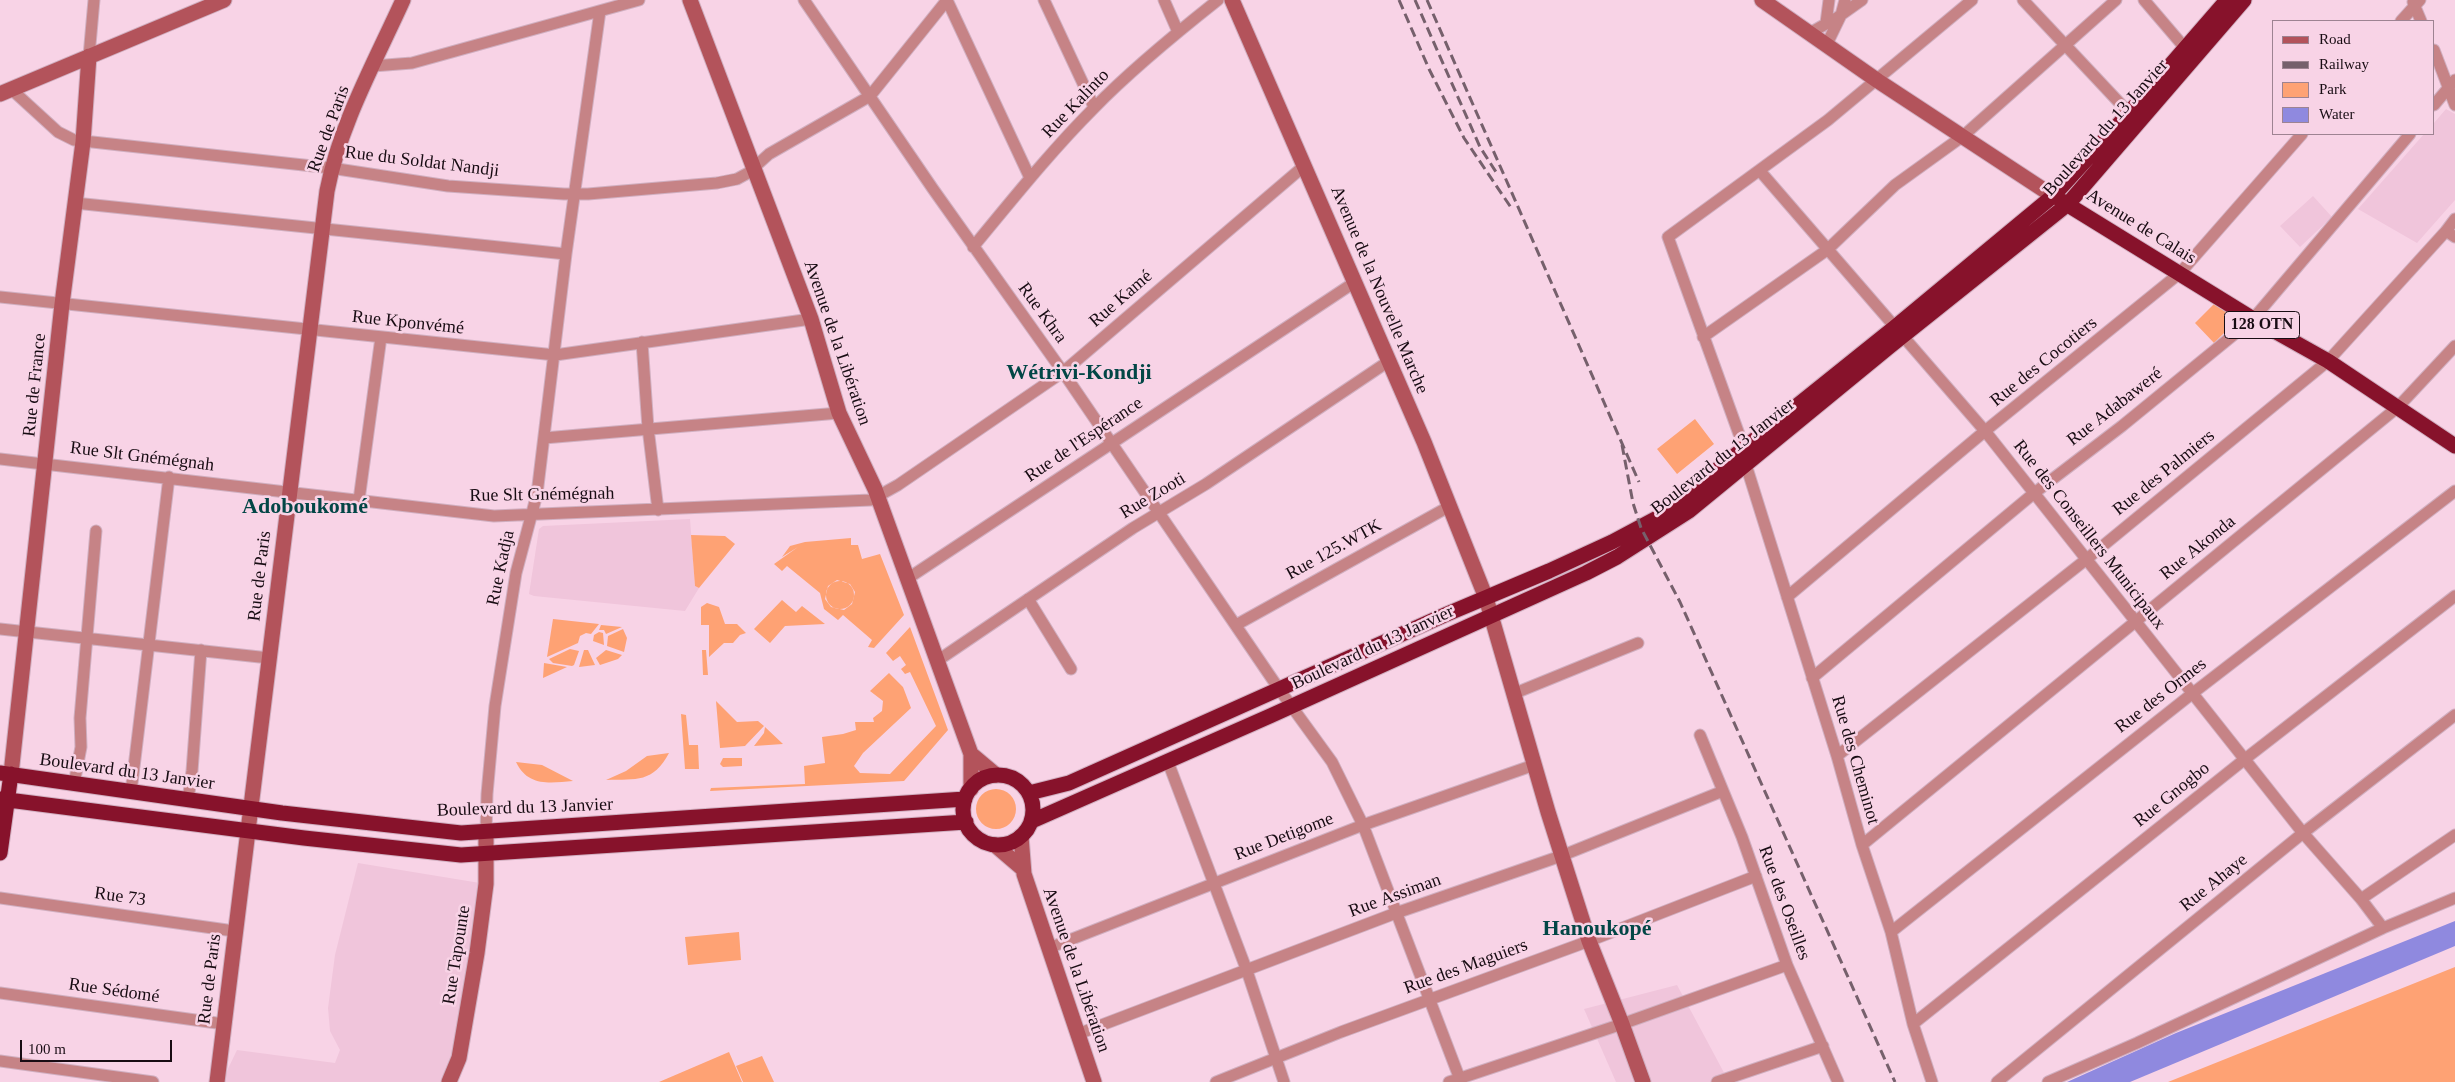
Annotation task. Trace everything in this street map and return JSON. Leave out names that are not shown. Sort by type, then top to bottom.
[{"type":"highway","name":"Boulevard du 13 Janvier","points":[[1029,793],[1069,783],[1491,616],[1617,557],[1689,511],[1746,465],[2053,196],[2129,113],[2227,0]]},
{"type":"highway","name":"Boulevard du 13 Janvier","points":[[1032,821],[1168,762],[1285,697],[1486,598],[1557,568],[1641,528],[1657,518],[1744,448],[2068,204],[2244,0]]},
{"type":"highway","name":"Avenue de Calais","points":[[2053,196],[2253,319],[2328,362],[2455,446]]},
{"type":"highway","name":"Boulevard du 13 Janvier","points":[[5,774],[251,809],[439,831],[486,832],[764,813],[968,794]]},
{"type":"highway","points":[[0,853],[5,774]]},
{"type":"highway","points":[[996,776],[1012,778],[1029,793],[1032,802],[1032,821],[1021,836],[1013,842],[995,845],[977,838],[966,822],[964,811],[968,794],[978,782],[996,776]]},
{"type":"highway","points":[[3,800],[438,854],[484,855],[966,822]]},
{"type":"highway","points":[[764,813],[765,835]]},
{"type":"street","name":"Rue de France","points":[[5,774],[26,632],[62,304],[83,142],[94,0]]},
{"type":"street","points":[[6,91],[224,0]]},
{"type":"street","name":"Rue de Paris","points":[[217,1082],[234,931],[331,168],[343,133],[403,0]]},
{"type":"street","points":[[373,66],[412,63],[639,0]]},
{"type":"street","name":"Avenue de la Libération","points":[[690,0],[755,167],[811,320],[839,413],[878,498],[971,754]]},
{"type":"street","name":"Rue Khra","points":[[804,0],[973,246],[1063,372],[1285,697],[1332,762],[1363,825],[1430,998],[1456,1080]]},
{"type":"street","points":[[870,96],[947,0],[1030,178]]},
{"type":"street","points":[[1044,0],[1094,107]]},
{"type":"street","points":[[1164,0],[1178,32]]},
{"type":"street","name":"Rue Kalinto","points":[[973,246],[1030,178],[1094,107],[1178,32],[1218,0]]},
{"type":"street","name":"Avenue de la Nouvelle Marche","points":[[1232,0],[1389,361],[1450,506],[1486,598],[1561,856],[1589,941],[1643,1082]]},
{"type":"street","name":"Avenue de Calais","points":[[1762,0],[1826,46],[2053,196]]},
{"type":"street","points":[[1826,22],[1829,0]]},
{"type":"street","points":[[1826,46],[1841,15],[1845,0]]},
{"type":"street","points":[[1810,33],[1862,0]]},
{"type":"street","points":[[1760,171],[1878,81],[1972,0]]},
{"type":"street","points":[[2023,0],[2065,47],[2129,113]]},
{"type":"street","points":[[1703,337],[1827,250],[1895,185],[1963,136],[2116,0]]},
{"type":"street","points":[[2144,0],[2185,48]]},
{"type":"street","points":[[2402,20],[2415,2]]},
{"type":"street","points":[[2415,2],[2421,20]]},
{"type":"street","name":"Rue Kadja","points":[[486,832],[487,794],[502,658],[516,573],[537,494],[566,254],[600,12]]},
{"type":"street","points":[[2435,52],[2451,85],[2455,105]]},
{"type":"street","points":[[2435,104],[2451,85]]},
{"type":"street","name":"Rue du Soldat Nandji","points":[[6,91],[58,132],[83,142],[331,168],[448,186],[574,194],[718,183],[737,179],[755,167],[769,154],[870,96]]},
{"type":"street","name":"Rue des Cocotiers","points":[[1787,597],[1985,431],[2180,273],[2301,135]]},
{"type":"street","name":"Rue Adabaweré","points":[[1812,678],[2033,494],[2122,426],[2253,319],[2409,135]]},
{"type":"street","name":"Rue Kamé","points":[[878,498],[1063,372],[1304,166]]},
{"type":"street","name":"Rue des Conseillers Municipaux","points":[[1760,171],[1985,431],[2033,494],[2088,558],[2135,621],[2303,833],[2361,899],[2382,928]]},
{"type":"street","name":"Rue des Cheminot","points":[[1760,171],[1668,237],[1744,448],[1746,465],[1837,756],[1862,845],[1891,932],[1912,1024],[1932,1082]]},
{"type":"street","points":[[75,202],[566,254]]},
{"type":"street","name":"Rue des Palmiers","points":[[1837,756],[2088,558],[2328,362],[2450,234],[2455,219]]},
{"type":"street","name":"Rue de l'Espérance","points":[[907,579],[1355,282]]},
{"type":"street","name":"Rue Kponvémé","points":[[0,297],[381,338],[555,354],[572,354],[642,342],[811,320]]},
{"type":"street","points":[[359,500],[381,338]]},
{"type":"street","points":[[642,342],[648,428],[658,510]]},
{"type":"street","name":"Rue Akonda","points":[[1862,845],[2398,407],[2455,346]]},
{"type":"street","name":"Rue Zooti","points":[[937,661],[1389,361]]},
{"type":"street","points":[[544,438],[839,413]]},
{"type":"street","name":"Rue Slt Gnémégnah","points":[[0,458],[290,491],[470,514],[531,516],[878,498]]},
{"type":"street","points":[[131,792],[169,477]]},
{"type":"street","name":"Rue des Ormes","points":[[1891,932],[2192,693],[2455,491]]},
{"type":"street","name":"Rue 125.WTK","points":[[1236,625],[1450,506]]},
{"type":"street","points":[[74,784],[81,746],[80,718],[96,531]]},
{"type":"street","name":"Rue Gnogbo","points":[[1912,1024],[2245,759],[2455,596]]},
{"type":"street","points":[[1028,599],[1071,669]]},
{"type":"street","points":[[0,629],[269,658]]},
{"type":"street","points":[[1513,694],[1638,643]]},
{"type":"street","points":[[188,800],[201,650]]},
{"type":"street","name":"Rue Ahaye","points":[[1997,1082],[2303,833],[2455,715]]},
{"type":"street","name":"Rue des Oseilles","points":[[1700,735],[1724,791],[1787,965],[1838,1082]]},
{"type":"street","points":[[971,754],[996,776]]},
{"type":"street","points":[[968,794],[971,754]]},
{"type":"street","points":[[1168,762],[1247,971],[1284,1082]]},
{"type":"street","name":"Rue Detigome","points":[[1049,948],[1363,825],[1534,765]]},
{"type":"street","name":"Rue Assiman","points":[[1078,1034],[1396,913],[1561,856],[1724,791]]},
{"type":"street","name":"Rue Tapounte","points":[[449,1082],[460,1058],[477,953],[486,884],[487,866],[484,855],[486,832]]},
{"type":"street","points":[[2361,899],[2455,835]]},
{"type":"street","name":"Avenue de la Libération","points":[[1021,836],[1023,869],[1094,1082]]},
{"type":"street","points":[[995,845],[1023,869]]},
{"type":"street","name":"Rue des Maguiers","points":[[1216,1082],[1430,998],[1589,941],[1756,876]]},
{"type":"street","name":"Rue 73","points":[[0,898],[234,931]]},
{"type":"street","points":[[2048,1082],[2138,1044],[2382,928],[2455,898]]},
{"type":"street","points":[[1456,1080],[1622,1024],[1787,965]]},
{"type":"street","name":"Rue Sédomé","points":[[0,993],[224,1024]]},
{"type":"street","points":[[1717,1082],[1823,1046]]},
{"type":"street","points":[[0,1061],[153,1082]]},
{"type":"shaded area","points":[[2446,109],[2455,114],[2455,200],[2417,243],[2358,209],[2423,135],[2435,135],[2435,122]]},
{"type":"shaded area","points":[[2313,196],[2332,217],[2300,247],[2280,226]]},
{"type":"shaded area","points":[[690,519],[695,586],[699,588],[685,611],[529,594],[539,529],[543,526]]},
{"type":"shaded area","points":[[358,863],[480,883],[455,1058],[443,1082],[225,1082],[225,1075],[237,1050],[335,1063],[340,1050],[330,1031],[328,1008],[335,955]]},
{"type":"shaded area","points":[[1677,985],[1729,1082],[1616,1082],[1584,1009]]},
{"type":"green space","points":[[2216,302],[2236,321],[2214,343],[2195,323]]},
{"type":"green space","points":[[1695,419],[1714,444],[1677,474],[1657,449]]},
{"type":"green space","points":[[691,535],[725,536],[735,544],[699,588],[695,586]]},
{"type":"green space","points":[[851,538],[851,545],[858,545],[862,559],[880,554],[904,615],[874,648],[868,647],[872,640],[843,615],[838,620],[824,609],[820,593],[787,566],[782,571],[774,564],[798,547],[782,557],[790,546],[805,542]],"holes":[[[837,580],[850,584],[855,592],[852,604],[844,610],[831,607],[825,599],[828,586]]]},
{"type":"green space","points":[[840,581],[850,585],[854,595],[850,605],[840,609],[830,605],[826,595],[830,585]]},
{"type":"green space","points":[[782,600],[796,612],[802,606],[825,624],[785,626],[770,643],[754,629]]},
{"type":"green space","points":[[707,603],[719,607],[725,624],[737,624],[746,633],[740,635],[733,643],[724,643],[709,657],[709,625],[701,625],[701,607]]},
{"type":"green space","points":[[553,619],[599,624],[591,634],[586,633],[580,636],[578,643],[547,657]]},
{"type":"green space","points":[[601,625],[622,627],[606,634],[604,630],[599,630]]},
{"type":"green space","points":[[910,627],[948,730],[904,781],[710,791],[711,788],[805,784],[804,766],[825,763],[822,737],[856,730],[855,722],[874,722],[873,718],[882,711],[883,701],[870,691],[889,673],[903,687],[911,708],[863,753],[854,766],[860,773],[890,774],[936,726],[910,672],[905,674],[901,669],[906,665],[900,656],[893,661],[886,653]]},
{"type":"green space","points":[[623,629],[627,638],[624,652],[607,646],[608,636]]},
{"type":"green space","points":[[599,632],[603,633],[604,645],[593,641],[594,635]]},
{"type":"green space","points":[[570,649],[579,651],[572,666],[553,663],[549,659]]},
{"type":"green space","points":[[584,650],[588,650],[595,665],[579,667]]},
{"type":"green space","points":[[606,650],[622,655],[618,659],[600,665],[596,658]]},
{"type":"green space","points":[[702,650],[706,650],[708,675],[703,675]]},
{"type":"green space","points":[[544,663],[567,667],[543,678]]},
{"type":"green space","points":[[716,701],[737,722],[758,721],[764,726],[745,746],[720,748]]},
{"type":"green space","points":[[681,714],[686,715],[689,745],[698,745],[699,769],[685,769]]},
{"type":"green space","points":[[765,727],[783,744],[754,746],[764,733]]},
{"type":"green space","points":[[669,753],[657,770],[643,777],[606,780],[626,771],[647,756]]},
{"type":"green space","points":[[723,758],[742,758],[742,766],[723,767],[720,764]]},
{"type":"green space","points":[[516,762],[542,765],[573,781],[540,782],[533,780],[521,770]]},
{"type":"green space","points":[[1000,789],[1007,792],[1013,798],[1016,809],[1015,817],[1007,826],[1000,829],[992,829],[985,826],[977,817],[976,805],[979,798],[988,790]]},
{"type":"green space","points":[[739,932],[741,960],[688,965],[685,937]]},
{"type":"green space","points":[[2455,967],[2455,1082],[2168,1082]]},
{"type":"green space","points":[[729,1052],[742,1082],[659,1082]]},
{"type":"green space","points":[[762,1056],[774,1082],[743,1082],[736,1066]]},
{"type":"water","points":[[2455,921],[2455,946],[2130,1082],[2067,1082],[2176,1033]]},
{"type":"railway","points":[[1399,0],[1429,69],[1464,138],[1512,209]]},
{"type":"railway","points":[[1415,0],[1480,147],[1496,172]]},
{"type":"railway","points":[[1427,0],[1639,482]]},
{"type":"railway","points":[[1622,445],[1633,503],[1641,528],[1680,602],[1895,1082]]},
{"type":"district","name":"Wétrivi-Kondji","points":[[1079,373]]},
{"type":"district","name":"Adoboukomé","points":[[305,507]]},
{"type":"district","name":"Hanoukopé","points":[[1597,929]]}]
